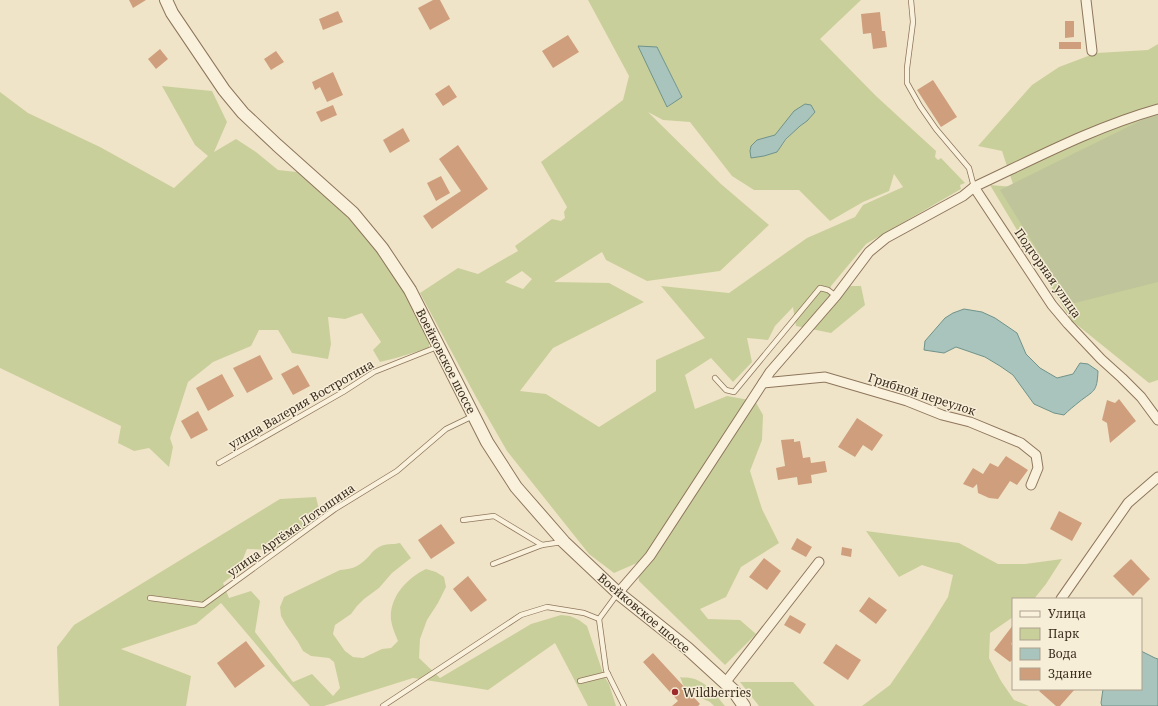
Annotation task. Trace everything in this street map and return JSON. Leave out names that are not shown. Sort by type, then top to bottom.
[{"type":"street","name":"Воейковское шоссе","points":[[166,0],[172,13],[224,90],[243,113],[353,213],[382,248],[410,290],[473,416],[487,442],[516,487],[564,542],[618,593],[686,648],[733,690],[744,706]]},
{"type":"street","points":[[1086,0],[1092,51]]},
{"type":"street","points":[[618,593],[650,556],[770,372],[836,296],[869,252],[886,238],[963,196],[974,187],[1091,133],[1132,116],[1158,109]]},
{"type":"street","name":"Подгорная улица","points":[[974,187],[1056,310],[1101,359],[1136,392],[1158,420]]},
{"type":"street","name":"Грибной переулок","points":[[763,383],[825,377],[907,401],[942,415],[970,422],[1021,442],[1036,455],[1038,468],[1031,485]]},
{"type":"street","points":[[1062,598],[1128,503],[1158,477]]},
{"type":"street","points":[[725,683],[819,562]]},
{"type":"lane","points":[[911,0],[913,22],[907,68],[907,83],[932,123],[969,168],[974,187]]},
{"type":"lane","points":[[715,378],[726,390],[734,392],[820,288],[828,290],[836,296]]},
{"type":"lane","name":"улица Валерия Востротина","points":[[218,463],[343,392],[374,372],[439,347]]},
{"type":"lane","name":"улица Артёма Лотошина","points":[[150,598],[203,605],[335,509],[397,471],[446,429],[473,416]]},
{"type":"lane","points":[[463,520],[494,516],[542,545]]},
{"type":"lane","points":[[493,564],[542,545],[564,542]]},
{"type":"lane","points":[[618,593],[599,619],[606,670],[624,706]]},
{"type":"lane","points":[[383,706],[521,615],[547,607],[584,613],[599,619]]},
{"type":"lane","points":[[580,681],[608,674]]},
{"type":"green space","points":[[588,0],[861,0],[820,39],[876,96],[936,151],[935,157],[938,160],[941,158],[965,183],[960,185],[961,189],[866,244],[831,286],[829,295],[839,286],[861,286],[865,305],[831,333],[796,326],[793,307],[775,326],[768,340],[747,338],[752,362],[733,382],[711,358],[685,375],[695,409],[727,396],[755,401],[763,415],[762,440],[750,471],[762,509],[779,543],[741,567],[726,597],[700,609],[708,619],[740,620],[756,634],[725,665],[639,581],[637,563],[614,573],[589,554],[507,451],[420,293],[458,268],[478,274],[518,251],[515,246],[552,219],[561,221],[565,218],[564,212],[567,207],[541,162],[623,100],[629,76]],"holes":[[[657,47],[682,96],[668,107]],[[648,112],[663,120],[690,122],[732,176],[754,190],[799,190],[830,221],[863,202],[889,191],[894,174],[903,187],[863,205],[855,217],[807,238],[729,293],[661,286],[705,338],[656,360],[656,391],[599,427],[546,394],[520,391],[553,348],[644,302],[609,283],[554,282],[602,252],[606,260],[647,281],[720,271],[769,225],[721,184]],[[807,121],[794,131],[777,152],[751,146],[757,140],[775,136],[781,130]],[[522,271],[532,279],[523,289],[505,282]]]},
{"type":"green space","points":[[1158,44],[1158,380],[1149,383],[1071,320],[990,185],[1014,187],[1002,151],[978,146],[1032,85],[1059,67],[1096,53],[1148,50]]},
{"type":"green space","points":[[162,86],[212,91],[227,122],[214,152],[236,139],[256,152],[278,170],[297,172],[342,211],[395,273],[429,339],[429,348],[380,362],[373,350],[381,342],[362,313],[345,319],[328,317],[331,344],[328,359],[292,353],[278,330],[259,330],[251,346],[213,362],[188,382],[170,438],[173,447],[169,467],[149,448],[134,451],[118,443],[121,426],[0,368],[0,92],[28,113],[100,147],[174,188],[208,156],[195,145]]},
{"type":"green space","points":[[1158,115],[1158,282],[1071,304],[1000,190],[1146,118]]},
{"type":"green space","points":[[316,497],[321,518],[304,533],[273,550],[247,549],[238,571],[223,583],[229,598],[251,591],[260,601],[255,632],[293,682],[312,674],[333,696],[340,688],[334,662],[329,658],[311,656],[303,651],[286,625],[281,616],[280,607],[284,597],[340,570],[349,569],[356,566],[382,546],[400,543],[411,558],[392,573],[379,588],[364,599],[351,614],[335,625],[333,634],[345,651],[353,657],[363,658],[382,649],[391,648],[398,641],[391,620],[391,612],[396,596],[406,583],[426,569],[436,572],[444,577],[446,587],[427,620],[420,639],[419,658],[440,678],[531,624],[561,615],[570,616],[587,626],[616,706],[588,706],[555,643],[488,690],[413,678],[324,706],[310,706],[221,603],[196,624],[121,649],[191,676],[186,706],[59,706],[57,647],[74,625],[280,499]]},
{"type":"green space","points":[[866,531],[959,543],[998,564],[1025,564],[1062,559],[1035,598],[1012,598],[1012,618],[990,633],[989,658],[1001,681],[1014,700],[1029,706],[862,706],[890,685],[948,597],[953,575],[922,565],[899,577]]},
{"type":"green space","points":[[680,677],[695,679],[701,682],[718,697],[725,706],[714,706],[710,702],[701,698],[684,687]]},
{"type":"green space","points":[[740,682],[793,682],[815,706],[759,706]]},
{"type":"water","points":[[638,46],[657,47],[682,97],[667,107]]},
{"type":"water","points":[[805,104],[811,105],[815,112],[786,139],[777,152],[751,158],[751,146],[757,140],[775,135],[794,111]]},
{"type":"water","points":[[964,309],[982,312],[995,318],[1017,333],[1026,354],[1040,368],[1057,378],[1073,374],[1080,363],[1088,364],[1098,371],[1096,387],[1091,393],[1064,415],[1054,413],[1034,404],[1013,375],[985,357],[956,347],[944,353],[924,350],[925,341],[945,318]]},
{"type":"water","points":[[1142,652],[1158,659],[1158,706],[1102,706],[1103,690],[1142,690]]},
{"type":"building","points":[[129,0],[146,0],[133,8]]},
{"type":"building","points":[[433,0],[440,0],[450,19],[430,30],[418,8]]},
{"type":"building","points":[[338,11],[343,22],[323,30],[319,19]]},
{"type":"building","points":[[880,12],[882,31],[885,31],[887,47],[873,49],[871,33],[863,34],[861,14]]},
{"type":"building","points":[[1065,21],[1074,21],[1074,37],[1065,38]]},
{"type":"building","points":[[568,35],[579,52],[553,68],[542,51]]},
{"type":"building","points":[[1059,42],[1081,42],[1081,49],[1059,49]]},
{"type":"building","points":[[160,49],[168,59],[156,69],[148,59]]},
{"type":"building","points":[[276,51],[284,62],[271,70],[264,59]]},
{"type":"building","points":[[333,72],[343,95],[327,102],[320,87],[315,90],[312,82]]},
{"type":"building","points":[[933,80],[957,117],[941,127],[917,90]]},
{"type":"building","points":[[449,85],[457,97],[443,106],[435,94]]},
{"type":"building","points":[[333,105],[337,115],[321,122],[316,112]]},
{"type":"building","points":[[403,128],[410,141],[390,153],[383,140]]},
{"type":"building","points":[[458,145],[488,189],[432,229],[423,216],[461,191],[439,159]]},
{"type":"building","points":[[441,176],[450,193],[436,201],[427,183]]},
{"type":"building","points":[[260,355],[273,379],[247,393],[233,368]]},
{"type":"building","points":[[298,365],[310,386],[293,395],[281,374]]},
{"type":"building","points":[[222,374],[234,396],[208,411],[196,388]]},
{"type":"building","points":[[1119,399],[1136,421],[1110,443],[1107,423],[1102,420],[1107,400],[1115,403]]},
{"type":"building","points":[[198,411],[208,430],[191,439],[181,421]]},
{"type":"building","points":[[857,418],[883,435],[872,451],[863,445],[855,457],[838,447]]},
{"type":"building","points":[[794,439],[794,442],[800,441],[803,458],[810,457],[811,463],[825,461],[827,472],[811,475],[812,483],[798,485],[797,477],[778,480],[776,468],[785,466],[781,440]]},
{"type":"building","points":[[1006,456],[1028,470],[1017,485],[1010,481],[998,499],[989,498],[978,493],[977,484],[973,488],[963,484],[973,468],[983,474],[990,463],[998,467]]},
{"type":"building","points":[[1059,511],[1082,523],[1072,541],[1050,529]]},
{"type":"building","points":[[441,524],[455,543],[431,559],[418,540]]},
{"type":"building","points":[[797,538],[812,547],[806,557],[791,549]]},
{"type":"building","points":[[842,547],[852,549],[851,557],[841,555]]},
{"type":"building","points":[[764,558],[781,571],[767,590],[749,577]]},
{"type":"building","points":[[1131,559],[1150,579],[1133,596],[1113,576]]},
{"type":"building","points":[[468,576],[487,600],[471,612],[453,589]]},
{"type":"building","points":[[869,597],[887,610],[876,624],[859,611]]},
{"type":"building","points":[[790,615],[806,624],[800,634],[784,625]]},
{"type":"building","points":[[1012,626],[1012,660],[1010,662],[994,650]]},
{"type":"building","points":[[246,641],[265,666],[235,688],[217,663]]},
{"type":"building","points":[[836,644],[861,660],[848,680],[823,663]]},
{"type":"building","points":[[653,653],[700,704],[698,706],[672,706],[678,701],[643,662]]},
{"type":"building","points":[[1074,690],[1060,706],[1056,706],[1039,691]]},
{"type":"place","name":"Wildberries","points":[[675,692]]}]
